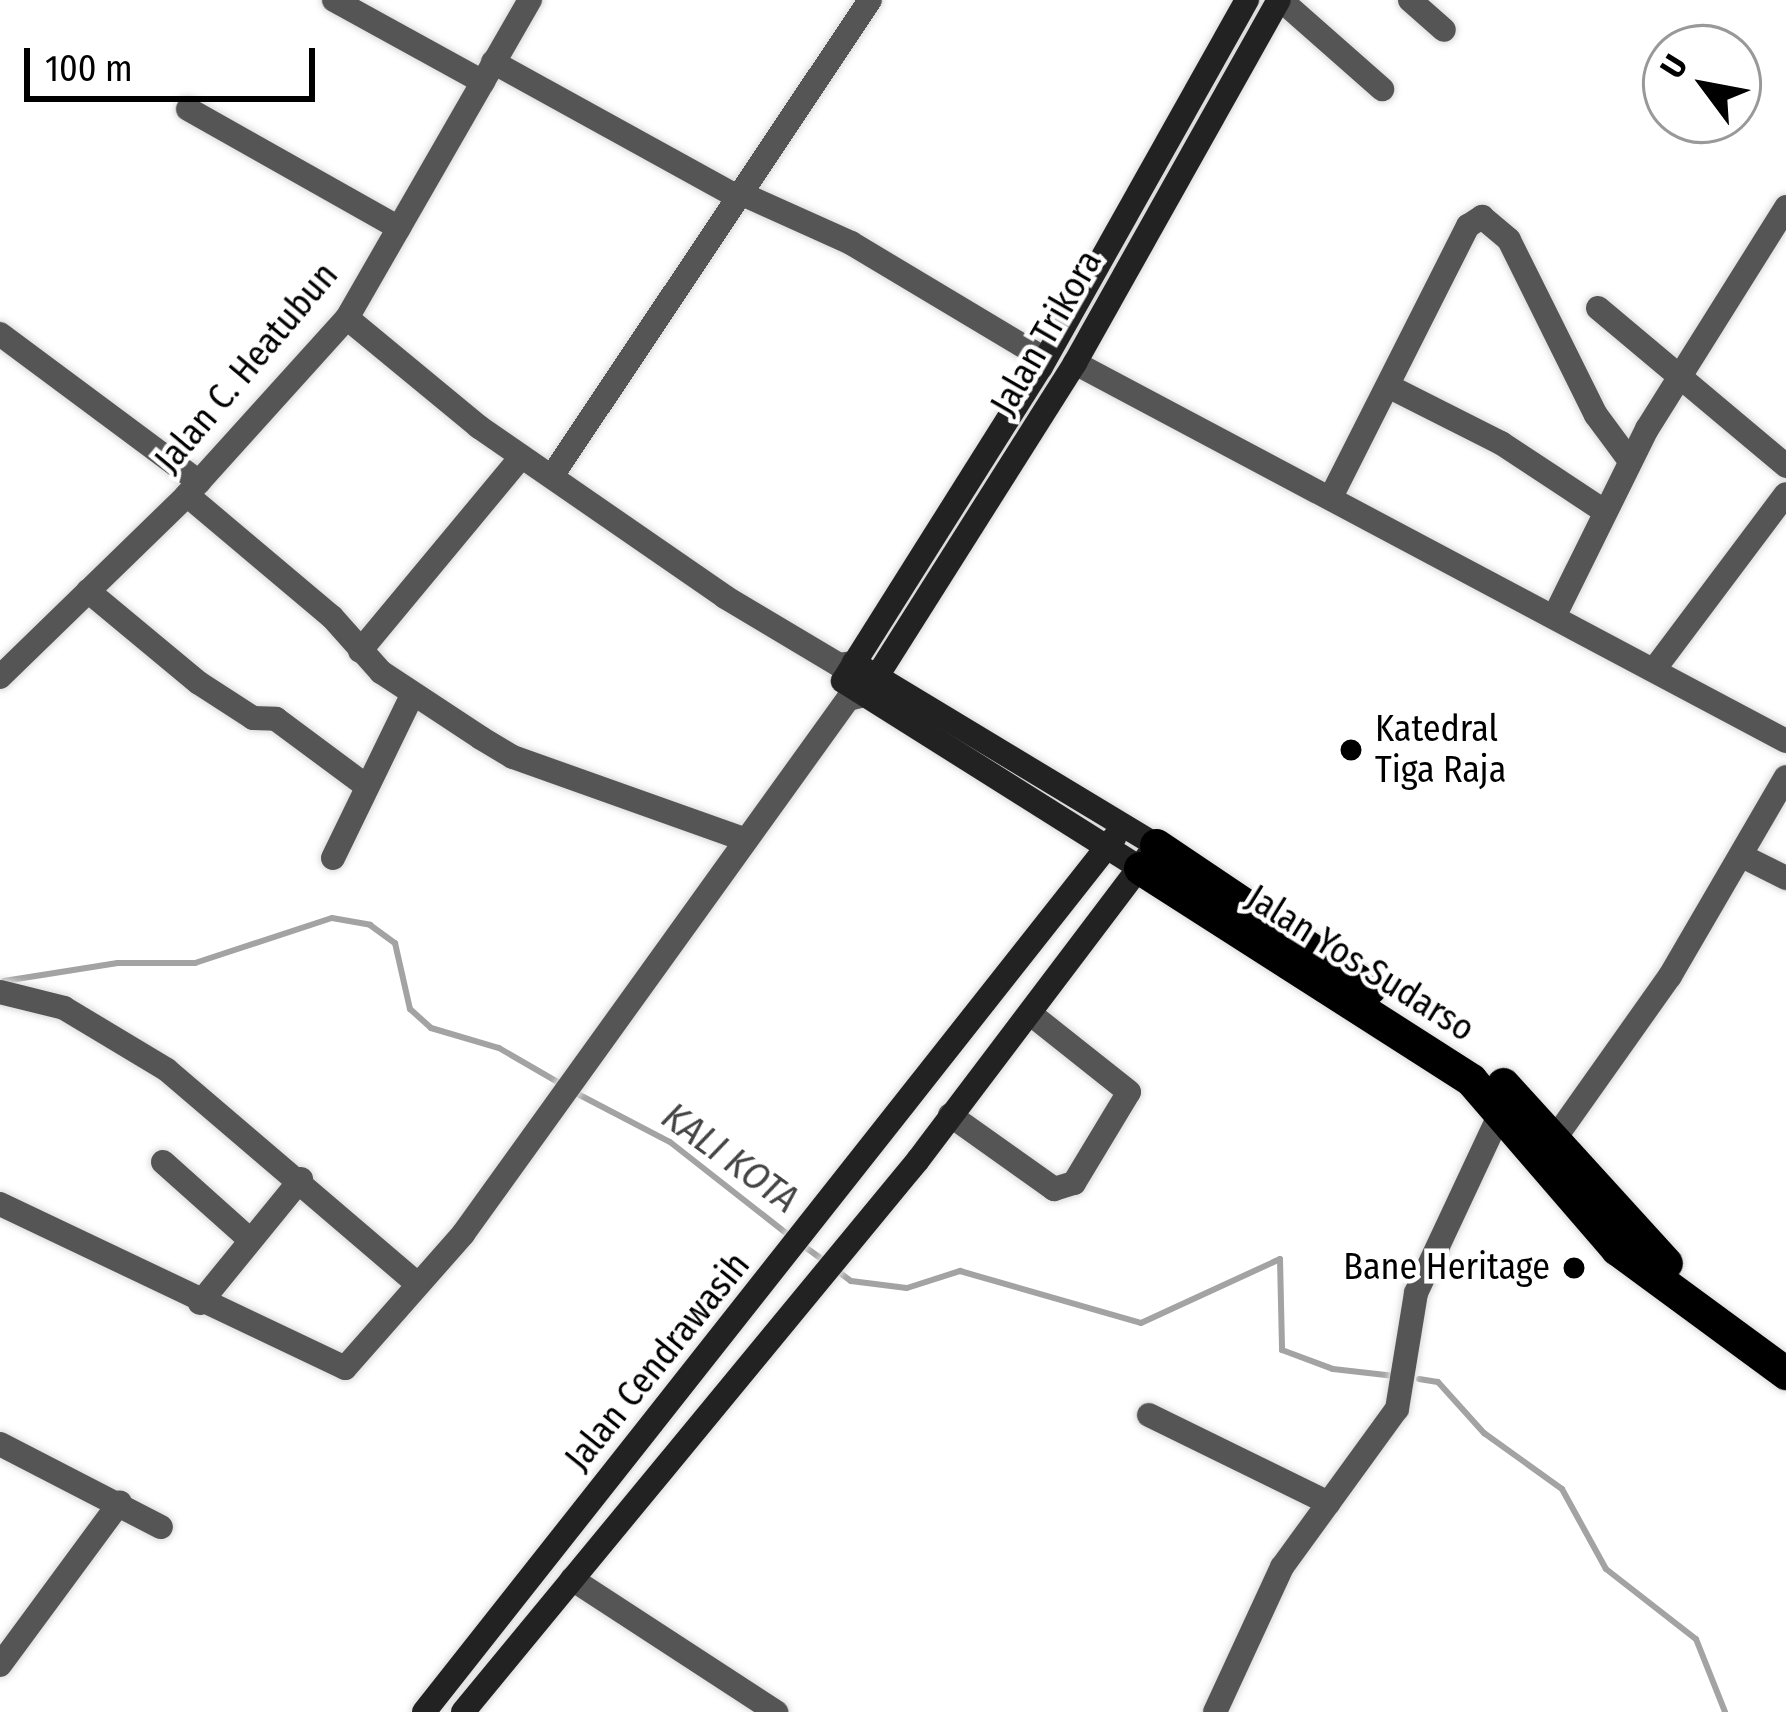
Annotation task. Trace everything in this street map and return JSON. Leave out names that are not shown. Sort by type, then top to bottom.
[{"type":"highway","name":"Jalan Yos Sudarso","points":[[1148,856],[1377,1017],[1549,1147],[1617,1249],[1786,1373]]},
{"type":"highway","name":"Jalan Yos Sudarso","points":[[1148,856],[1479,1061],[1549,1147],[1647,1248],[1786,1349]]},
{"type":"main road","name":"Jalan Trikora","points":[[854,680],[1045,359],[1247,0]]},
{"type":"main road","name":"Jalan Trikora","points":[[854,680],[1075,363],[1280,0]]},
{"type":"main road","name":"Jalan Yos Sudarso","points":[[854,680],[1123,827],[1148,856]]},
{"type":"main road","name":"Jalan Yos Sudarso","points":[[854,680],[1106,848],[1148,856]]},
{"type":"main road","name":"Jalan Cendrawasih","points":[[424,1712],[883,1138],[1123,827]]},
{"type":"main road","name":"Jalan Cendrawasih","points":[[463,1712],[706,1409],[918,1160],[1033,1016],[1148,856]]},
{"type":"main road","points":[[883,1138],[918,1160]]},
{"type":"main road","points":[[679,1389],[706,1409]]},
{"type":"street","points":[[334,0],[739,195],[851,243],[1045,359]]},
{"type":"street","name":"Jalan C. Heatubun","points":[[0,677],[193,489],[346,318],[530,0]]},
{"type":"street","points":[[552,476],[870,0]]},
{"type":"street","points":[[1280,0],[1382,89]]},
{"type":"street","points":[[1410,0],[1444,30]]},
{"type":"street","points":[[188,110],[399,228]]},
{"type":"street","points":[[1554,617],[1630,461],[1786,207]]},
{"type":"street","points":[[1331,497],[1468,226],[1482,217],[1509,240],[1596,415],[1630,461]]},
{"type":"street","points":[[1598,308],[1786,466]]},
{"type":"street","points":[[0,1204],[200,1303],[345,1367],[476,1217],[746,840],[854,680],[521,457],[346,318]]},
{"type":"street","points":[[0,334],[193,489],[412,695],[513,757],[746,840]]},
{"type":"street","points":[[1075,363],[1656,667],[1786,741]]},
{"type":"street","points":[[1388,386],[1501,443],[1604,511]]},
{"type":"street","points":[[360,651],[521,457]]},
{"type":"street","points":[[1656,667],[1786,494]]},
{"type":"street","points":[[88,591],[199,683],[253,718],[276,719],[365,784]]},
{"type":"street","points":[[332,858],[412,695]]},
{"type":"street","points":[[1549,1147],[1742,856],[1786,777]]},
{"type":"street","points":[[1742,856],[1786,878]]},
{"type":"street","points":[[0,992],[50,1002],[148,1058],[301,1179],[418,1284]]},
{"type":"street","points":[[950,1115],[1054,1189],[1074,1183],[1129,1092],[1033,1016]]},
{"type":"street","points":[[1215,1712],[1282,1567],[1397,1408],[1416,1293],[1502,1109]]},
{"type":"street","points":[[163,1162],[249,1239]]},
{"type":"street","points":[[200,1303],[301,1179]]},
{"type":"street","points":[[1149,1415],[1329,1503]]},
{"type":"street","points":[[0,1444],[120,1502],[161,1528]]},
{"type":"street","points":[[0,1665],[120,1502]]},
{"type":"street","points":[[572,1579],[776,1712]]},
{"type":"waterway","name":"KALI KOTA","points":[[4,981],[118,963],[195,963],[332,918],[370,925],[395,943],[410,1009],[431,1028],[499,1048],[561,1084]]},
{"type":"waterway","name":"KALI KOTA","points":[[572,1091],[670,1142],[790,1236]]},
{"type":"waterway","name":"KALI KOTA","points":[[801,1244],[824,1261]]},
{"type":"waterway","name":"KALI KOTA","points":[[835,1269],[851,1281],[907,1288],[960,1271],[1141,1323],[1280,1259],[1282,1350],[1333,1369],[1395,1376]]},
{"type":"waterway","name":"KALI KOTA","points":[[1419,1379],[1438,1382],[1484,1433],[1562,1489],[1606,1569],[1696,1639],[1725,1712]]},
{"type":"place","name":"Katedral Tiga Raja","points":[[1351,750]]},
{"type":"place","name":"Bane Heritage","points":[[1574,1268]]}]
